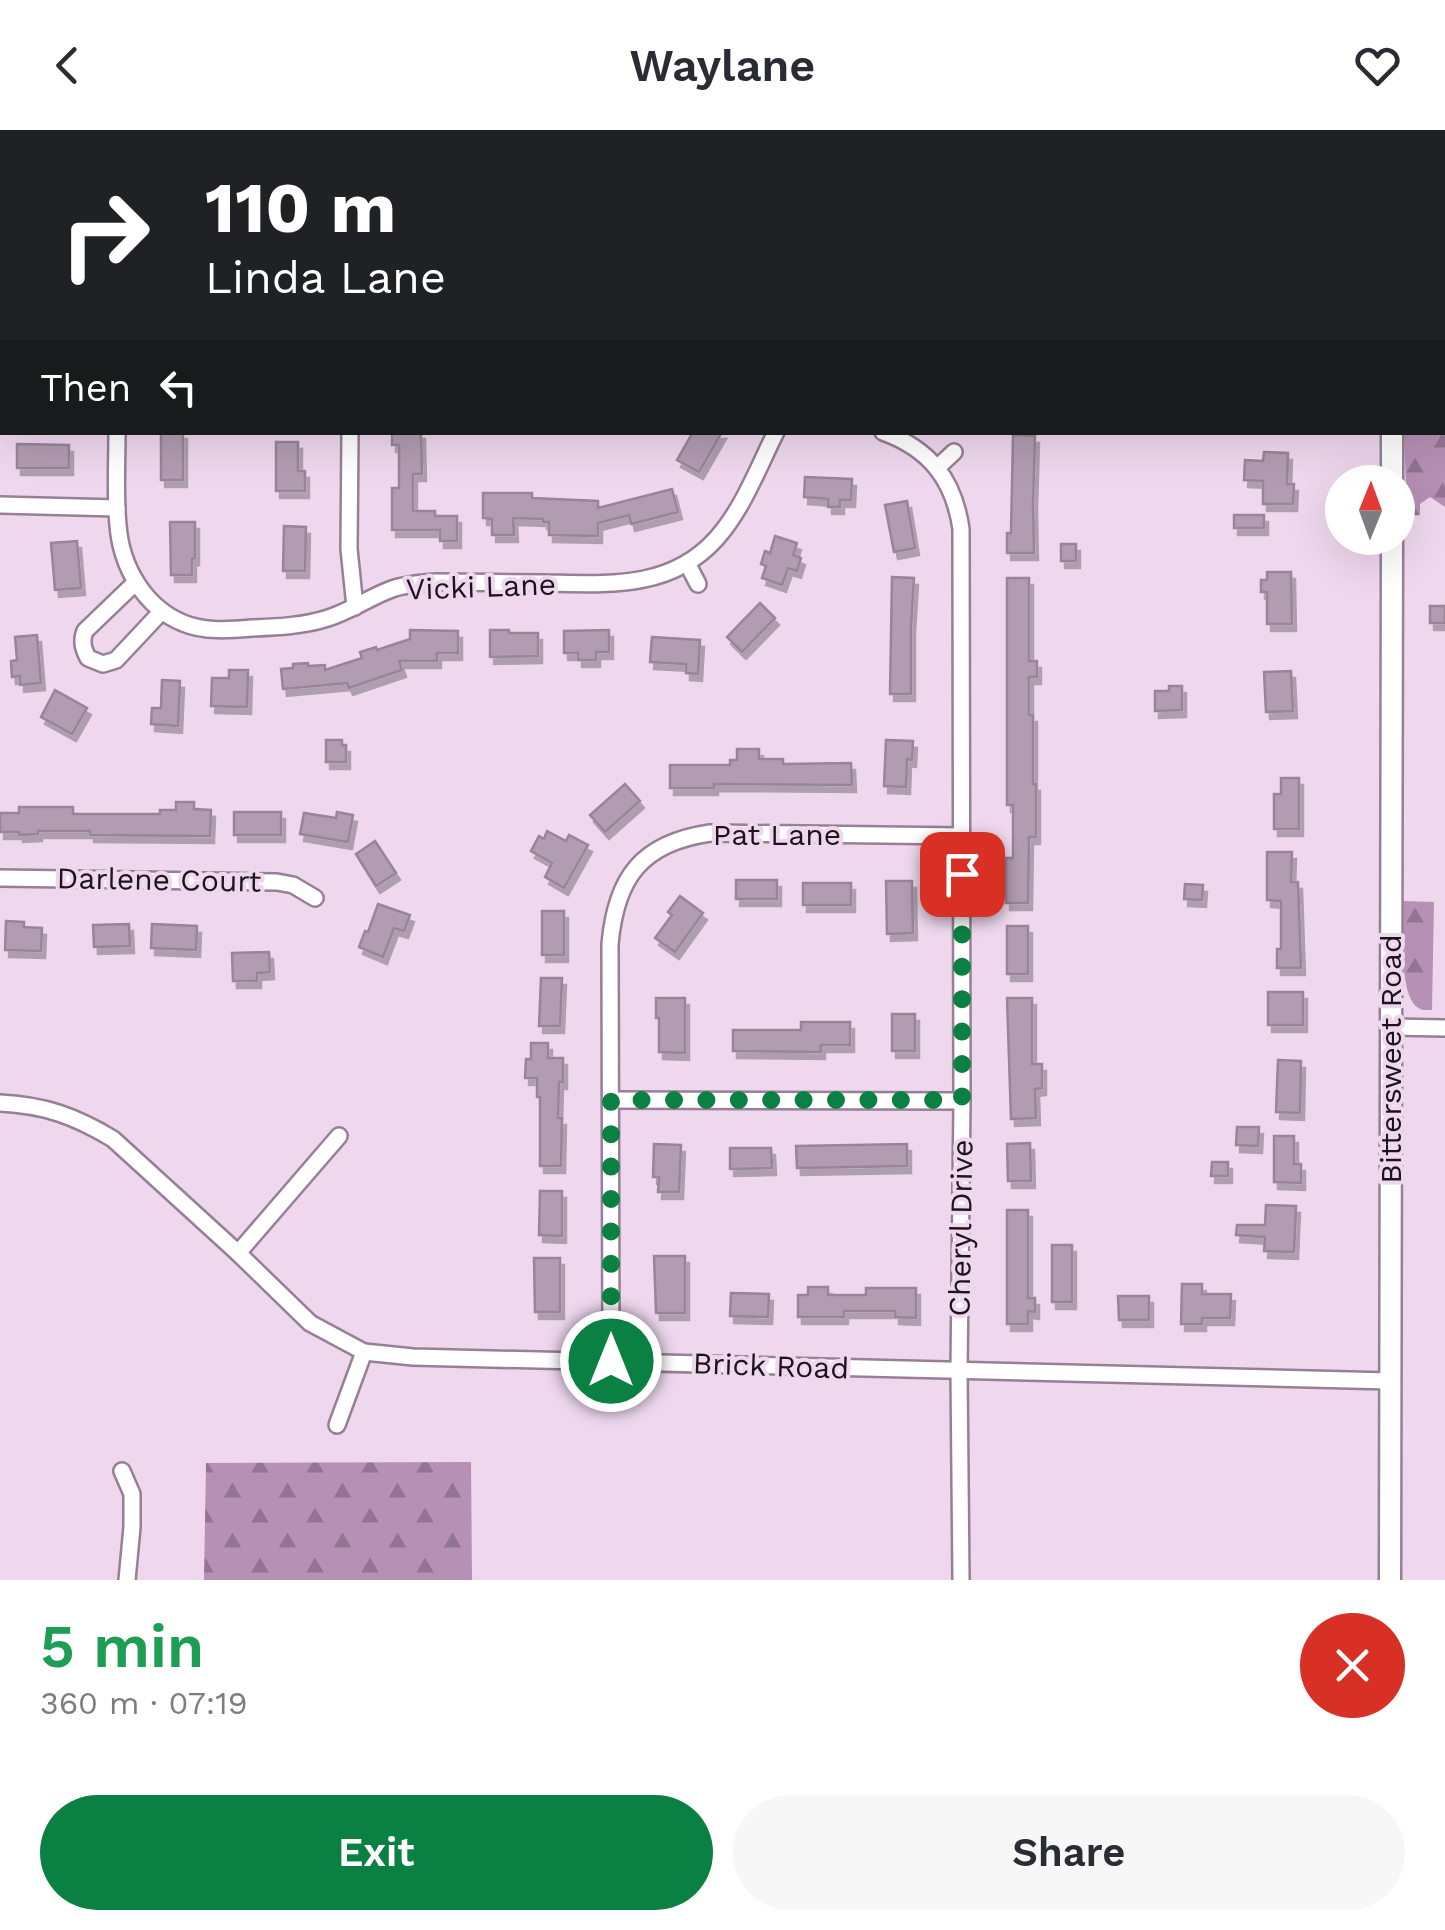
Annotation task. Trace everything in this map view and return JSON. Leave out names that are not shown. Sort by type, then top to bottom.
[{"type":"street","points":[[118,435],[118,528],[122,550],[136,582],[85,631],[83,648],[88,658],[103,664],[116,660],[162,611]]},
{"type":"street","points":[[350,435],[349,549],[355,606]]},
{"type":"street","name":"Vicki Lane","points":[[136,582],[162,611],[190,625],[238,630],[319,621],[392,589],[418,583],[613,584],[648,580],[687,563],[726,527],[774,435]]},
{"type":"street","name":"Cheryl Drive","points":[[890,435],[914,446],[936,468],[952,493],[961,529],[960,1580]]},
{"type":"street","points":[[1392,435],[1392,465]]},
{"type":"street","points":[[936,468],[954,452]]},
{"type":"street","points":[[0,505],[117,508]]},
{"type":"street","name":"Bittersweet Road","points":[[1390,1580],[1392,555]]},
{"type":"street","points":[[687,563],[698,584]]},
{"type":"street","name":"Pat Lane","points":[[611,1361],[610,944],[614,910],[628,878],[659,848],[690,836],[962,836]]},
{"type":"street","name":"Darlene Court","points":[[0,878],[278,882],[293,885],[315,898]]},
{"type":"street","points":[[1391,1026],[1445,1028]]},
{"type":"street","points":[[611,1100],[962,1100]]},
{"type":"street","name":"Brick Road","points":[[0,1102],[30,1104],[64,1114],[113,1140],[310,1323],[364,1352],[414,1357],[1390,1381]]},
{"type":"street","points":[[238,1253],[339,1136]]},
{"type":"street","points":[[337,1425],[364,1352]]},
{"type":"street","points":[[122,1471],[132,1494],[127,1580]]},
{"type":"green space","points":[[1404,435],[1445,435],[1445,507],[1430,497],[1420,504],[1420,515],[1415,515],[1415,465],[1405,465]]},
{"type":"green space","points":[[1403,901],[1434,902],[1432,1010],[1417,1007],[1407,987]]},
{"type":"green space","points":[[471,1462],[472,1580],[204,1580],[206,1463]]},
{"type":"building","points":[[161,435],[183,435],[183,480],[161,480]]},
{"type":"building","points":[[392,435],[421,435],[422,474],[413,474],[413,511],[457,516],[457,541],[440,541],[440,530],[392,530],[392,488],[399,488],[399,445],[392,445]]},
{"type":"building","points":[[691,435],[720,435],[699,472],[677,460]]},
{"type":"building","points":[[1013,435],[1035,436],[1034,553],[1007,553]]},
{"type":"building","points":[[276,442],[298,442],[298,471],[305,471],[305,491],[276,491]]},
{"type":"building","points":[[17,444],[69,445],[69,468],[17,468]]},
{"type":"building","points":[[1264,452],[1288,453],[1287,484],[1294,484],[1293,504],[1263,504],[1263,481],[1244,480],[1245,460],[1263,461]]},
{"type":"building","points":[[805,477],[852,479],[851,500],[840,500],[840,507],[828,507],[828,499],[804,497]]},
{"type":"building","points":[[672,489],[678,512],[631,524],[629,515],[598,523],[598,536],[549,535],[549,522],[543,519],[513,518],[514,535],[492,535],[492,519],[483,518],[483,493],[532,493],[532,498],[598,501],[598,508]]},
{"type":"building","points":[[907,501],[915,548],[894,552],[885,505]]},
{"type":"building","points":[[1234,515],[1264,515],[1264,528],[1234,528]]},
{"type":"building","points":[[170,522],[195,522],[192,575],[171,575]]},
{"type":"building","points":[[284,526],[306,527],[305,571],[283,571]]},
{"type":"building","points":[[775,536],[797,543],[793,555],[801,558],[797,571],[788,568],[782,585],[762,578],[765,551],[770,553]]},
{"type":"building","points":[[77,541],[81,588],[55,590],[51,543]]},
{"type":"building","points":[[1061,544],[1076,544],[1076,561],[1061,561]]},
{"type":"building","points":[[1267,572],[1291,572],[1292,624],[1267,624],[1267,592],[1261,592],[1261,580],[1267,580]]},
{"type":"building","points":[[892,577],[914,578],[911,694],[890,694]]},
{"type":"building","points":[[1007,578],[1029,578],[1029,661],[1037,661],[1037,677],[1029,677],[1036,837],[1029,837],[1028,903],[1006,903],[1006,858],[1013,858],[1013,805],[1007,805]]},
{"type":"building","points":[[760,603],[775,618],[742,652],[727,637]]},
{"type":"building","points":[[1430,606],[1445,606],[1445,623],[1430,623]]},
{"type":"building","points":[[410,630],[458,631],[458,653],[437,653],[437,661],[399,661],[402,670],[349,688],[347,683],[283,689],[281,669],[308,663],[325,665],[325,670],[362,658],[360,652],[410,639]]},
{"type":"building","points":[[490,630],[538,633],[538,656],[490,657]]},
{"type":"building","points":[[609,630],[609,652],[596,652],[596,660],[578,660],[578,653],[564,653],[564,631]]},
{"type":"building","points":[[37,635],[41,683],[20,685],[20,676],[12,677],[11,661],[17,660],[15,637]]},
{"type":"building","points":[[652,637],[700,640],[698,674],[686,673],[686,664],[650,662]]},
{"type":"building","points":[[229,670],[248,670],[247,707],[211,706],[212,678],[229,678]]},
{"type":"building","points":[[1291,671],[1293,711],[1266,712],[1264,672]]},
{"type":"building","points":[[162,680],[180,681],[178,726],[151,724],[152,708],[161,708]]},
{"type":"building","points":[[1169,686],[1182,686],[1182,710],[1155,711],[1155,691],[1169,691]]},
{"type":"building","points":[[55,690],[87,708],[72,734],[41,717]]},
{"type":"building","points":[[326,740],[342,740],[342,745],[346,745],[346,762],[326,762]]},
{"type":"building","points":[[886,740],[913,741],[912,760],[907,759],[906,787],[884,786]]},
{"type":"building","points":[[737,749],[759,749],[759,759],[783,759],[783,764],[851,763],[852,785],[714,784],[714,788],[670,788],[670,765],[730,765],[730,760],[737,760]]},
{"type":"building","points":[[1281,778],[1299,778],[1299,829],[1274,829],[1274,794],[1281,794]]},
{"type":"building","points":[[625,784],[640,801],[605,832],[590,815]]},
{"type":"building","points":[[176,802],[194,802],[194,809],[211,810],[210,836],[0,832],[0,813],[19,813],[19,807],[73,807],[73,814],[160,814],[160,810],[176,810]]},
{"type":"building","points":[[234,812],[281,812],[281,835],[234,835]]},
{"type":"building","points":[[337,812],[353,815],[348,842],[300,834],[304,813],[336,818]]},
{"type":"building","points":[[547,831],[566,841],[569,835],[588,845],[564,888],[545,877],[552,863],[531,851],[539,836],[544,839]]},
{"type":"building","points":[[375,841],[396,873],[376,886],[356,854]]},
{"type":"building","points":[[1267,852],[1292,852],[1291,882],[1298,882],[1301,968],[1277,968],[1281,901],[1267,900]]},
{"type":"building","points":[[736,880],[777,880],[777,899],[736,899]]},
{"type":"building","points":[[886,881],[912,881],[913,933],[887,934]]},
{"type":"building","points":[[803,883],[851,883],[851,905],[803,905]]},
{"type":"building","points":[[1185,884],[1203,885],[1202,900],[1184,899]]},
{"type":"building","points":[[680,896],[703,913],[675,952],[655,938]]},
{"type":"building","points":[[378,904],[410,915],[404,931],[394,928],[383,957],[359,947]]},
{"type":"building","points":[[542,911],[564,911],[564,955],[542,955]]},
{"type":"building","points":[[6,921],[42,928],[41,951],[5,950]]},
{"type":"building","points":[[129,924],[130,946],[94,947],[93,925]]},
{"type":"building","points":[[152,924],[197,926],[196,950],[151,948]]},
{"type":"building","points":[[1007,926],[1028,926],[1028,974],[1007,974]]},
{"type":"building","points":[[269,952],[270,972],[257,973],[257,981],[233,981],[232,953]]},
{"type":"building","points":[[541,978],[562,978],[560,1026],[539,1026]]},
{"type":"building","points":[[1268,992],[1303,992],[1303,1025],[1268,1025]]},
{"type":"building","points":[[656,998],[685,998],[685,1053],[659,1052]]},
{"type":"building","points":[[1007,998],[1032,998],[1032,1064],[1042,1064],[1042,1088],[1035,1089],[1036,1118],[1011,1119]]},
{"type":"building","points":[[892,1014],[915,1014],[915,1051],[892,1051]]},
{"type":"building","points":[[801,1022],[850,1022],[850,1045],[821,1045],[821,1052],[733,1051],[733,1030],[801,1030]]},
{"type":"building","points":[[531,1043],[548,1043],[548,1058],[563,1058],[558,1118],[562,1118],[561,1166],[540,1166],[537,1078],[525,1078]]},
{"type":"building","points":[[1278,1060],[1301,1061],[1300,1113],[1276,1112]]},
{"type":"building","points":[[1237,1127],[1259,1127],[1258,1146],[1236,1145]]},
{"type":"building","points":[[1274,1136],[1294,1136],[1294,1164],[1301,1164],[1301,1183],[1274,1182]]},
{"type":"building","points":[[1030,1143],[1031,1181],[1008,1181],[1007,1144]]},
{"type":"building","points":[[654,1144],[681,1145],[679,1192],[658,1192],[659,1177],[653,1177]]},
{"type":"building","points":[[907,1144],[907,1166],[797,1168],[796,1146]]},
{"type":"building","points":[[730,1148],[771,1148],[772,1168],[730,1169]]},
{"type":"building","points":[[1212,1162],[1228,1162],[1228,1176],[1211,1176]]},
{"type":"building","points":[[540,1191],[562,1191],[562,1236],[539,1235]]},
{"type":"building","points":[[1266,1205],[1296,1206],[1294,1252],[1264,1251],[1265,1237],[1236,1235],[1237,1225],[1265,1225]]},
{"type":"building","points":[[1007,1210],[1028,1210],[1028,1298],[1035,1298],[1035,1312],[1028,1311],[1028,1324],[1007,1324]]},
{"type":"building","points":[[1052,1245],[1072,1245],[1072,1302],[1052,1302]]},
{"type":"building","points":[[654,1256],[685,1256],[685,1313],[656,1313]]},
{"type":"building","points":[[534,1258],[560,1258],[560,1312],[535,1312]]},
{"type":"building","points":[[1182,1284],[1202,1284],[1202,1294],[1231,1294],[1230,1318],[1202,1318],[1202,1324],[1181,1324]]},
{"type":"building","points":[[808,1287],[828,1287],[828,1295],[866,1295],[866,1288],[916,1288],[916,1318],[895,1317],[895,1311],[844,1311],[844,1317],[798,1317],[798,1295],[808,1295]]},
{"type":"building","points":[[731,1293],[769,1294],[768,1317],[730,1316]]},
{"type":"building","points":[[1118,1296],[1149,1296],[1149,1320],[1119,1320]]},
{"type":"route","points":[[611,1361],[611,1100],[962,1100],[962,874]]}]
